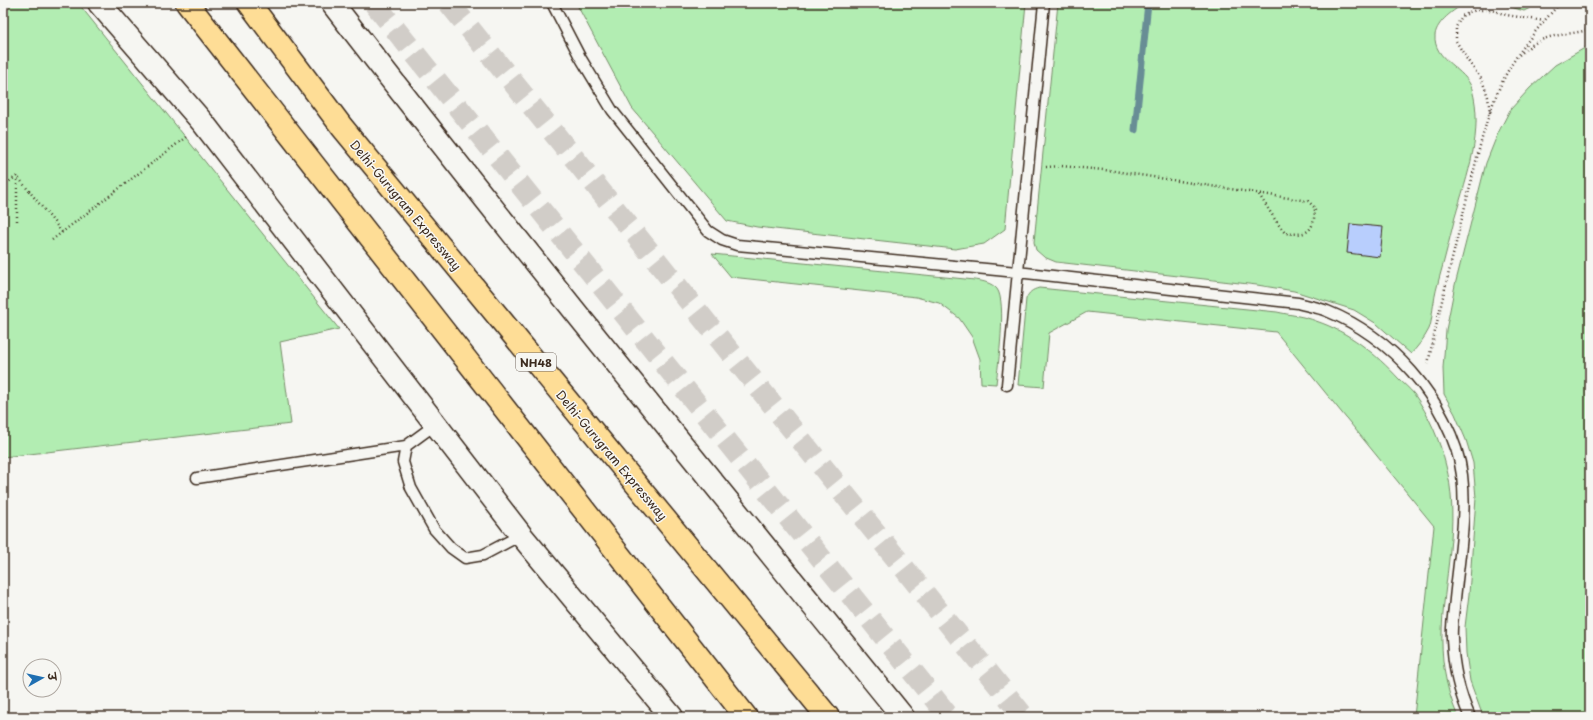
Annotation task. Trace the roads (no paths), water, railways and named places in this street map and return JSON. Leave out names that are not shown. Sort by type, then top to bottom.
[{"type":"highway","points":[[187,3],[746,717]]},
{"type":"highway","name":"Delhi-Gurugram Expressway","points":[[249,3],[342,127],[828,717]]},
{"type":"main road","points":[[99,3],[204,124],[521,535],[672,717]]},
{"type":"main road","points":[[332,3],[586,327],[903,717]]},
{"type":"lane","points":[[552,3],[584,64],[612,110],[708,231],[722,240],[737,245],[1017,272],[1291,302],[1326,311],[1351,323],[1379,341],[1402,361],[1423,384],[1442,418],[1456,448],[1462,475],[1463,509],[1452,637],[1456,676],[1463,702],[1470,717]]},
{"type":"lane","points":[[1007,385],[1044,3]]},
{"type":"lane","points":[[197,478],[406,446],[436,424]]},
{"type":"lane","points":[[406,446],[403,462],[411,488],[434,530],[451,548],[464,558],[483,555],[521,535]]},
{"type":"waterway","points":[[1135,130],[1148,3]]},
{"type":"tunnel","points":[[374,3],[949,717]]},
{"type":"tunnel","points":[[449,3],[1024,717]]}]
